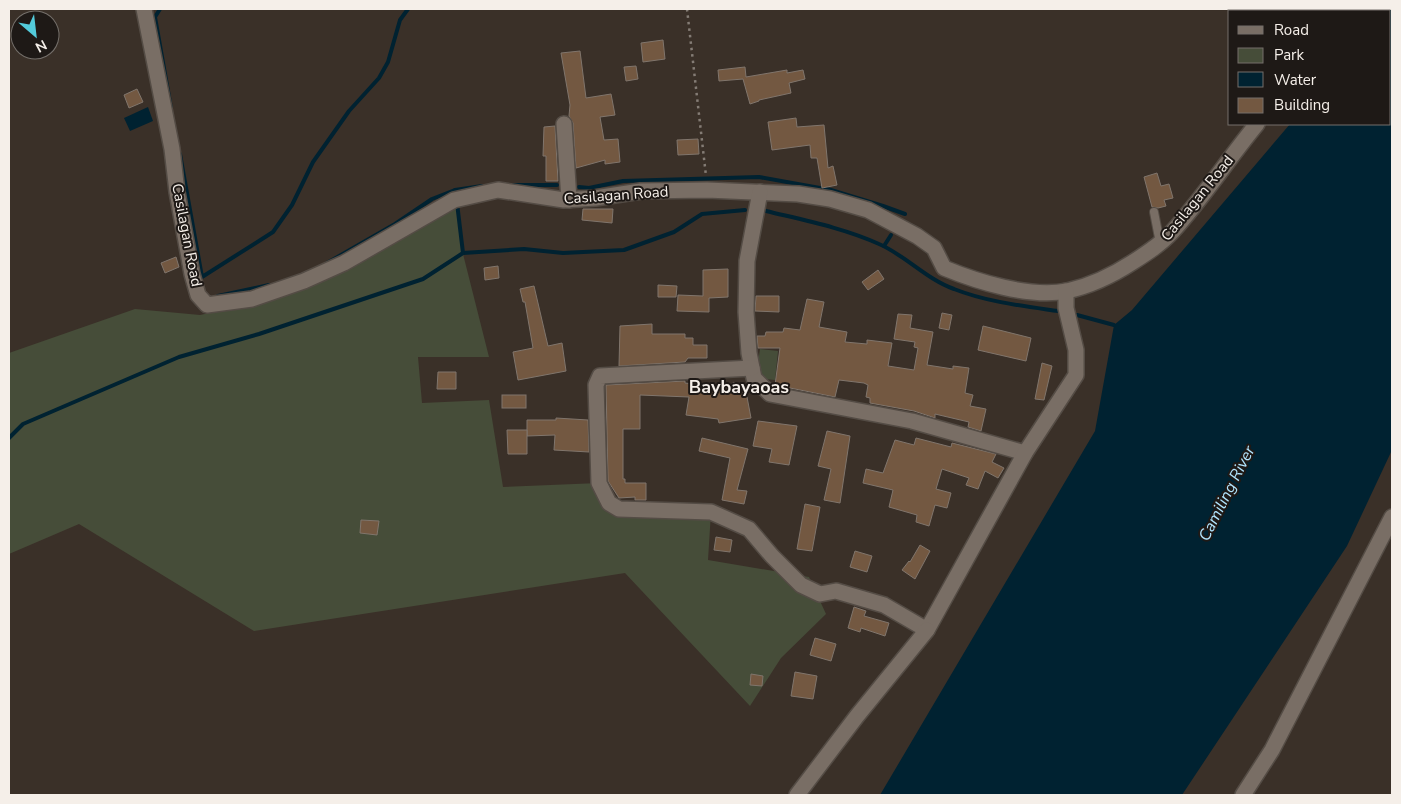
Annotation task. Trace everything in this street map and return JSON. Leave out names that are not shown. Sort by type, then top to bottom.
[{"type":"street","name":"Casilagan Road","points":[[144,9],[172,149],[177,192],[192,274],[198,295],[207,305],[252,299],[325,272],[436,209],[472,194],[498,190],[548,199],[569,200],[640,191],[707,190],[760,192],[830,199],[868,210],[917,236],[934,248],[944,268],[953,272],[1002,288],[1046,292],[1066,291],[1114,274],[1160,244],[1200,198],[1256,125]]},
{"type":"street","points":[[564,124],[569,200]]},
{"type":"street","points":[[760,192],[747,261],[746,312],[754,378],[770,394],[912,421],[1026,453]]},
{"type":"street","points":[[797,795],[857,716],[927,630],[1026,453],[1076,375],[1076,350],[1066,308],[1066,291]]},
{"type":"street","points":[[752,368],[600,376],[596,385],[599,483],[609,502],[619,509],[711,512],[750,529],[772,556],[801,584],[820,594],[836,591],[884,605],[927,630]]},
{"type":"street","points":[[1243,795],[1272,750],[1392,517]]},
{"type":"lane","points":[[1154,212],[1160,244]]},
{"type":"path","points":[[687,9],[707,190]]},
{"type":"green space","points":[[456,200],[463,254],[489,357],[418,357],[422,403],[489,400],[503,487],[599,483],[609,503],[711,512],[708,560],[809,577],[826,614],[781,658],[750,706],[625,573],[254,631],[79,524],[9,554],[9,353],[135,309],[200,315],[247,305]]},
{"type":"green space","points":[[760,349],[778,351],[775,380],[756,378]]},
{"type":"water","name":"Camiling River","points":[[1392,9],[1392,450],[1347,546],[1182,795],[880,795],[1095,431],[1114,325],[1132,310],[1289,125],[1391,125],[1391,10],[1382,10]]},
{"type":"water","points":[[148,107],[153,121],[130,131],[124,118]]},
{"type":"building","points":[[663,40],[665,59],[643,62],[641,43]]},
{"type":"building","points":[[580,51],[586,98],[611,94],[615,115],[600,117],[604,140],[618,139],[620,162],[605,164],[605,160],[576,168],[573,123],[569,116],[570,105],[561,53]]},
{"type":"building","points":[[636,66],[638,79],[626,81],[624,67]]},
{"type":"building","points":[[745,67],[746,77],[787,70],[787,73],[803,70],[805,79],[789,83],[791,93],[759,100],[750,104],[743,79],[719,81],[718,70]]},
{"type":"building","points":[[137,89],[143,102],[129,108],[124,95]]},
{"type":"building","points":[[796,118],[797,127],[824,125],[828,168],[833,166],[837,185],[822,188],[817,158],[811,158],[810,145],[772,150],[768,122]]},
{"type":"building","points":[[555,126],[558,181],[546,181],[546,156],[543,156],[544,127]]},
{"type":"building","points":[[698,139],[699,154],[678,155],[677,140]]},
{"type":"building","points":[[1157,173],[1161,186],[1169,184],[1173,198],[1164,200],[1166,206],[1158,208],[1152,207],[1144,177]]},
{"type":"building","points":[[583,209],[613,209],[612,223],[582,220]]},
{"type":"building","points":[[176,257],[179,267],[165,273],[161,263]]},
{"type":"building","points":[[498,266],[499,278],[485,280],[484,268]]},
{"type":"building","points":[[728,269],[728,297],[709,298],[709,312],[677,311],[678,295],[703,296],[703,270]]},
{"type":"building","points":[[878,270],[884,279],[868,290],[862,282]]},
{"type":"building","points":[[658,285],[677,286],[676,297],[658,297]]},
{"type":"building","points":[[534,286],[548,346],[562,343],[566,371],[518,380],[513,352],[533,348],[525,302],[523,302],[520,289]]},
{"type":"building","points":[[756,296],[779,296],[779,312],[755,311]]},
{"type":"building","points":[[807,299],[824,302],[819,327],[847,332],[845,342],[867,344],[867,340],[892,343],[888,366],[914,370],[918,348],[914,347],[915,342],[894,339],[898,314],[912,315],[910,328],[933,332],[927,365],[953,369],[953,366],[969,368],[965,393],[973,395],[970,406],[986,409],[981,431],[968,427],[969,422],[935,414],[935,418],[914,411],[870,403],[870,398],[866,397],[868,385],[864,383],[839,380],[835,397],[775,385],[780,348],[758,348],[757,336],[765,336],[766,332],[783,332],[784,328],[800,330]]},
{"type":"building","points":[[942,313],[952,315],[949,330],[939,328]]},
{"type":"building","points":[[652,324],[652,334],[685,334],[685,338],[693,338],[693,345],[707,345],[707,358],[688,358],[685,362],[619,366],[620,326]]},
{"type":"building","points":[[983,326],[1031,338],[1026,361],[978,350]]},
{"type":"building","points":[[1042,363],[1052,366],[1044,400],[1035,399]]},
{"type":"building","points":[[438,372],[456,372],[456,389],[437,389]]},
{"type":"building","points":[[685,381],[685,383],[727,388],[734,382],[747,397],[751,418],[719,423],[718,419],[686,415],[689,397],[640,395],[640,429],[623,429],[623,479],[625,479],[625,483],[646,483],[646,500],[635,500],[635,497],[619,498],[608,481],[606,385]]},
{"type":"building","points":[[502,395],[526,395],[526,408],[502,408]]},
{"type":"building","points":[[556,418],[588,420],[589,452],[554,450],[555,435],[527,436],[527,420],[556,420]]},
{"type":"building","points":[[758,421],[797,426],[789,465],[769,462],[772,449],[753,446]]},
{"type":"building","points":[[507,430],[527,430],[527,454],[508,454]]},
{"type":"building","points":[[827,431],[850,436],[840,503],[824,500],[831,469],[818,466]]},
{"type":"building","points":[[702,438],[748,449],[737,490],[747,491],[744,504],[722,500],[730,458],[699,451]]},
{"type":"building","points":[[916,438],[951,447],[952,443],[996,454],[992,462],[1004,468],[998,478],[985,471],[978,489],[966,485],[969,478],[942,469],[936,489],[951,493],[947,508],[935,505],[929,526],[916,522],[917,515],[889,507],[893,490],[863,483],[866,469],[883,473],[895,440],[914,445]]},
{"type":"building","points":[[805,504],[820,507],[812,551],[797,549]]},
{"type":"building","points":[[361,520],[379,521],[377,535],[360,533]]},
{"type":"building","points":[[716,537],[732,540],[730,552],[714,550]]},
{"type":"building","points":[[920,545],[930,551],[915,579],[902,570],[910,562]]},
{"type":"building","points":[[855,551],[872,556],[867,572],[850,567]]},
{"type":"building","points":[[854,607],[866,611],[864,616],[889,623],[885,636],[861,628],[860,632],[848,628]]},
{"type":"building","points":[[815,638],[836,644],[831,661],[810,655]]},
{"type":"building","points":[[795,672],[817,676],[813,699],[791,696]]},
{"type":"building","points":[[751,674],[763,676],[762,686],[750,685]]},
{"type":"waterway","points":[[160,9],[155,17],[171,108]]},
{"type":"waterway","points":[[180,154],[202,277],[273,232],[292,205],[313,162],[349,111],[379,78],[388,62],[400,20],[408,9]]},
{"type":"waterway","points":[[579,187],[589,188],[623,181],[759,177],[831,190],[905,214]]},
{"type":"waterway","points":[[509,185],[557,185]]},
{"type":"waterway","points":[[455,190],[482,186]]},
{"type":"waterway","points":[[327,263],[395,224],[432,199],[455,190]]},
{"type":"waterway","points":[[9,438],[23,424],[179,357],[259,334],[423,279],[463,253],[457,203]]},
{"type":"waterway","points":[[463,253],[524,249],[563,253],[624,250],[674,232],[702,214],[745,210]]},
{"type":"waterway","points":[[766,211],[866,238],[898,254],[944,285],[967,293],[1005,303],[1058,311]]},
{"type":"waterway","points":[[884,246],[891,235]]},
{"type":"waterway","points":[[218,296],[269,285]]},
{"type":"waterway","points":[[1077,315],[1114,325]]},
{"type":"district","name":"Baybayaoas","points":[[739,387]]}]
